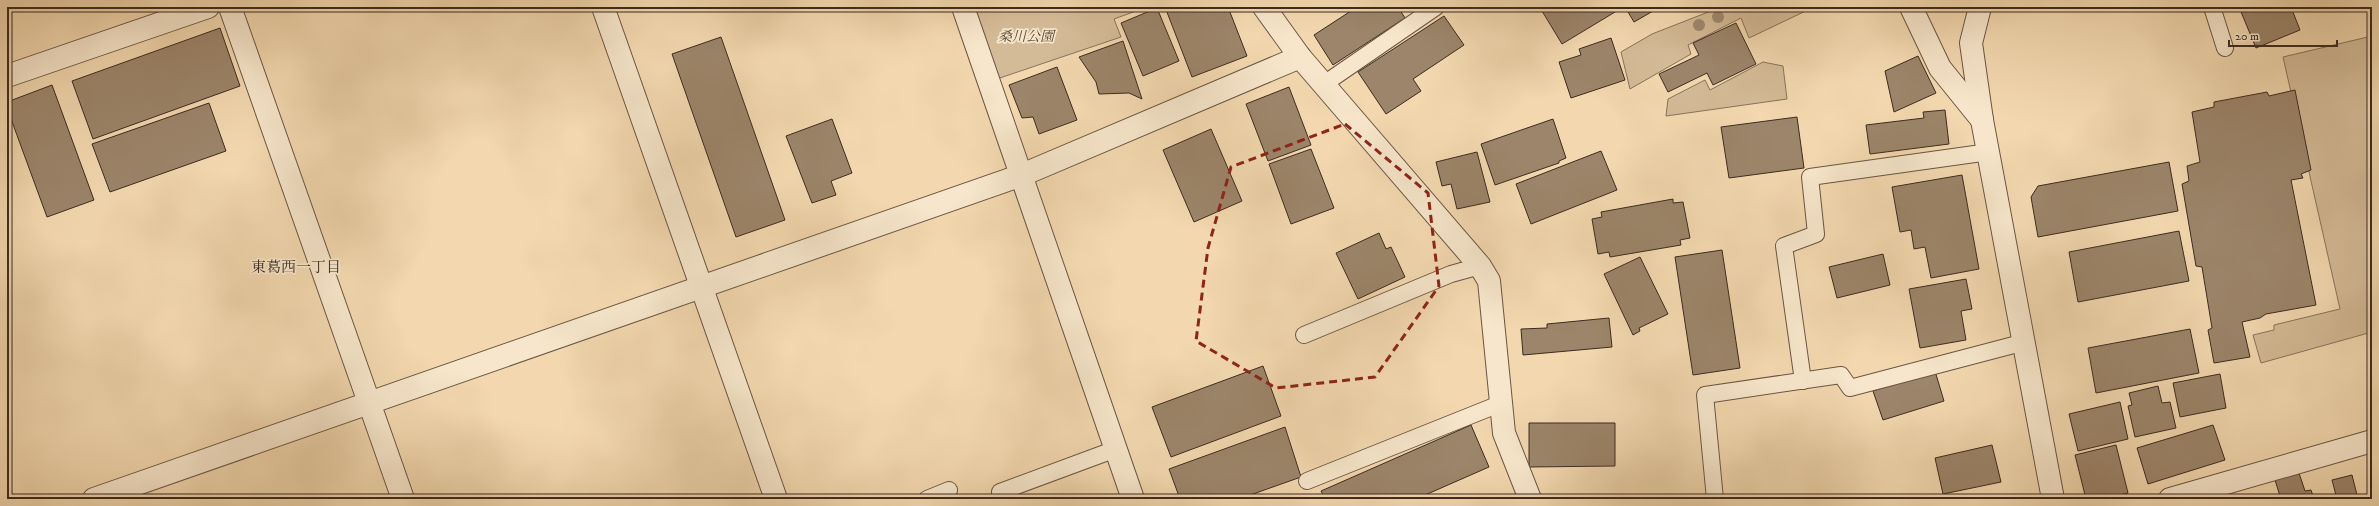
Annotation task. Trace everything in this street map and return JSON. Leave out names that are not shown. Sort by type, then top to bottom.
[{"type":"street","points":[[7,76],[208,7]]},
{"type":"street","points":[[230,7],[403,499]]},
{"type":"street","points":[[603,7],[776,499]]},
{"type":"street","points":[[963,7],[1133,499]]},
{"type":"street","points":[[1264,7],[1300,57],[1480,266],[1489,281],[1504,432],[1530,499]]},
{"type":"street","points":[[1911,7],[1940,68],[1982,120]]},
{"type":"street","points":[[1980,7],[1971,43],[1982,120],[2025,342],[2053,499]]},
{"type":"street","points":[[94,499],[370,404],[1022,175],[1300,57]]},
{"type":"street","points":[[2170,499],[2372,441]]},
{"type":"lane","points":[[1324,84],[1436,7]]},
{"type":"lane","points":[[2212,7],[2225,48]]},
{"type":"lane","points":[[1803,381],[1784,246],[1816,234],[1810,177],[1989,152]]},
{"type":"lane","points":[[1304,335],[1451,274],[1480,266]]},
{"type":"lane","points":[[1715,499],[1705,395],[1842,375],[1850,388],[2025,342]]},
{"type":"lane","points":[[1307,481],[1502,403]]},
{"type":"lane","points":[[1000,492],[1116,449]]},
{"type":"lane","points":[[927,499],[949,490]]},
{"type":"highlighted area","points":[[1345,124],[1428,193],[1439,286],[1375,377],[1276,388],[1196,341],[1208,248],[1231,167]]},
{"type":"green space","name":"桑川公園","points":[[963,7],[1147,7],[1114,19],[1121,37],[988,82]]},
{"type":"green space","points":[[1721,7],[1814,7],[1749,38],[1741,18],[1688,45],[1691,54],[1630,89],[1621,52],[1652,34]]},
{"type":"green space","points":[[2372,36],[2372,332],[2261,363],[2253,335],[2274,330],[2274,325],[2340,309],[2283,57]]},
{"type":"green space","points":[[1763,62],[1783,66],[1787,99],[1666,116],[1668,99],[1705,80],[1710,90]]},
{"type":"building","points":[[1165,7],[1197,7],[1199,10],[1208,7],[1228,7],[1247,56],[1192,77]]},
{"type":"building","points":[[1357,7],[1398,7],[1405,18],[1333,65],[1314,35]]},
{"type":"building","points":[[1549,7],[1619,7],[1620,9],[1562,44],[1542,11]]},
{"type":"building","points":[[1625,7],[1660,7],[1634,22]]},
{"type":"building","points":[[2239,7],[2246,7],[2247,10],[2254,7],[2291,7],[2300,30],[2256,48]]},
{"type":"building","points":[[1157,8],[1179,61],[1143,76],[1121,23]]},
{"type":"building","points":[[1444,16],[1464,45],[1413,79],[1421,91],[1386,114],[1358,72]]},
{"type":"building","points":[[1736,23],[1756,64],[1713,85],[1707,73],[1668,92],[1659,74],[1699,55],[1693,43]]},
{"type":"building","points":[[220,28],[240,86],[93,139],[72,81]]},
{"type":"building","points":[[721,37],[785,220],[736,237],[672,54]]},
{"type":"building","points":[[1611,38],[1625,80],[1571,98],[1559,62],[1581,55],[1579,49]]},
{"type":"building","points":[[1123,41],[1142,99],[1129,93],[1099,94],[1096,82],[1079,57]]},
{"type":"building","points":[[1918,56],[1936,93],[1894,112],[1885,71]]},
{"type":"building","points":[[1057,67],[1077,120],[1039,134],[1033,117],[1022,118],[1009,85]]},
{"type":"building","points":[[52,85],[94,200],[47,217],[7,108],[7,102]]},
{"type":"building","points":[[1289,87],[1311,145],[1268,161],[1246,104]]},
{"type":"building","points":[[2295,90],[2311,170],[2301,174],[2303,178],[2291,180],[2316,305],[2266,314],[2260,318],[2242,322],[2250,357],[2214,363],[2208,330],[2212,328],[2202,267],[2196,266],[2182,184],[2189,181],[2187,166],[2200,162],[2192,112],[2214,107],[2214,102],[2267,92],[2269,96]]},
{"type":"building","points":[[209,103],[226,151],[110,192],[92,144]]},
{"type":"building","points":[[1945,110],[1949,144],[1870,154],[1866,125],[1924,118],[1923,112]]},
{"type":"building","points":[[1797,117],[1804,168],[1729,178],[1721,127]]},
{"type":"building","points":[[832,119],[852,173],[831,181],[836,195],[812,203],[786,136]]},
{"type":"building","points":[[1553,119],[1566,158],[1559,161],[1559,163],[1495,185],[1481,144]]},
{"type":"building","points":[[1211,129],[1242,201],[1194,222],[1163,150]]},
{"type":"building","points":[[1311,149],[1334,208],[1291,224],[1269,164]]},
{"type":"building","points":[[1601,151],[1617,190],[1531,224],[1516,184]]},
{"type":"building","points":[[1477,152],[1490,202],[1457,209],[1451,184],[1442,186],[1436,162]]},
{"type":"building","points":[[2169,162],[2178,211],[2038,237],[2031,197],[2038,186]]},
{"type":"building","points":[[1962,175],[1979,269],[1931,278],[1925,247],[1914,249],[1911,230],[1900,232],[1892,187]]},
{"type":"building","points":[[1673,199],[1673,203],[1683,202],[1690,238],[1680,240],[1681,245],[1610,257],[1609,252],[1598,254],[1592,219],[1602,217],[1601,212]]},
{"type":"building","points":[[2179,231],[2189,281],[2078,302],[2069,252]]},
{"type":"building","points":[[1379,233],[1386,249],[1391,247],[1405,277],[1358,299],[1336,253]]},
{"type":"building","points":[[1722,250],[1740,368],[1693,375],[1675,257]]},
{"type":"building","points":[[1883,254],[1890,285],[1837,298],[1829,267]]},
{"type":"building","points":[[1640,257],[1668,314],[1639,328],[1640,331],[1633,335],[1604,274]]},
{"type":"building","points":[[1966,279],[1972,309],[1961,311],[1966,340],[1920,348],[1909,289]]},
{"type":"building","points":[[1609,318],[1612,347],[1523,355],[1521,329],[1547,328],[1547,324]]},
{"type":"building","points":[[2190,329],[2199,373],[2096,393],[2088,348]]},
{"type":"building","points":[[1263,366],[1281,416],[1171,457],[1152,407]]},
{"type":"building","points":[[1935,371],[1944,401],[1883,420],[1873,391]]},
{"type":"building","points":[[2220,374],[2226,408],[2180,417],[2173,383]]},
{"type":"building","points":[[2158,386],[2162,403],[2170,402],[2176,428],[2135,437],[2128,406],[2132,405],[2129,393]]},
{"type":"building","points":[[2120,402],[2128,439],[2078,451],[2069,414]]},
{"type":"building","points":[[1529,423],[1615,423],[1615,466],[1529,467]]},
{"type":"building","points":[[1471,425],[1489,467],[1416,499],[1325,499],[1321,491]]},
{"type":"building","points":[[2213,425],[2225,460],[2148,484],[2137,448]]},
{"type":"building","points":[[1285,427],[1301,477],[1239,499],[1180,499],[1169,469]]},
{"type":"building","points":[[1992,445],[2001,482],[1943,494],[1935,458]]},
{"type":"building","points":[[2116,445],[2128,493],[2103,499],[2086,499],[2075,455]]},
{"type":"building","points":[[2299,473],[2305,491],[2311,490],[2314,499],[2281,499],[2275,480]]},
{"type":"building","points":[[2352,475],[2358,499],[2337,499],[2332,480]]},
{"type":"district","name":"東葛西一丁目","points":[[296,267]]}]
